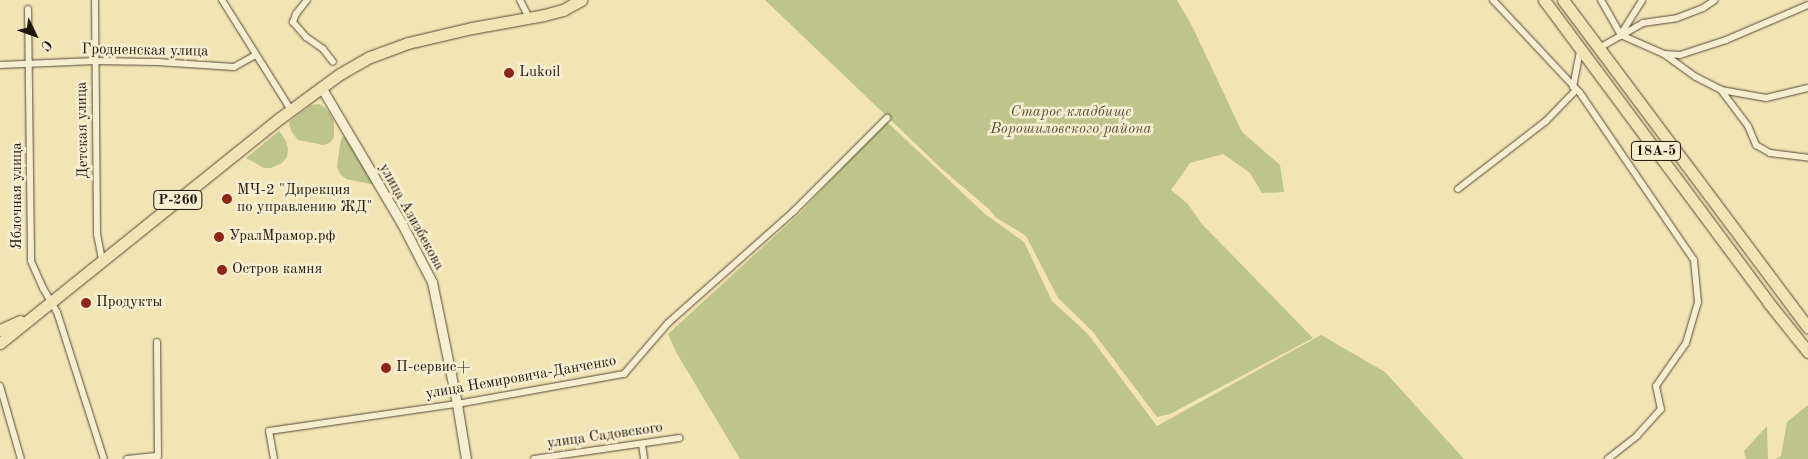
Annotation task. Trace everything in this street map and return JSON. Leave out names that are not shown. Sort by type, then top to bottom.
[{"type":"highway","name":"Р-260","points":[[0,343],[34,313],[291,110],[321,87],[370,57],[408,43],[563,10],[581,0]]},
{"type":"highway","name":"18А-5","points":[[1544,0],[1768,302],[1808,352]]},
{"type":"highway","name":"18А-5","points":[[1563,0],[1808,328]]},
{"type":"highway","name":"Р-260","points":[[0,330],[34,313]]},
{"type":"main road","name":"улица Азизбекова","points":[[321,87],[402,224],[432,282],[457,404],[466,459]]},
{"type":"street","name":"Детская улица","points":[[94,0],[97,234],[102,260]]},
{"type":"street","points":[[222,0],[291,110]]},
{"type":"street","points":[[307,0],[296,14],[293,22],[306,37],[323,49],[333,62]]},
{"type":"street","points":[[520,0],[529,18]]},
{"type":"street","points":[[1493,0],[1575,88],[1694,260],[1698,302],[1686,343],[1656,386],[1661,409],[1637,436],[1608,459]]},
{"type":"street","points":[[1601,0],[1620,35],[1664,54],[1696,77],[1721,90],[1766,98],[1808,88]]},
{"type":"street","points":[[1620,35],[1642,0]]},
{"type":"street","points":[[1599,48],[1644,23],[1677,18],[1703,8],[1715,0]]},
{"type":"street","points":[[1664,54],[1680,55],[1726,40],[1808,5]]},
{"type":"street","name":"Яблочная улица","points":[[28,9],[31,261],[57,312],[104,459]]},
{"type":"street","points":[[1458,189],[1546,121],[1575,88],[1580,48]]},
{"type":"street","name":"Гродненская улица","points":[[0,65],[95,61],[158,62],[234,67],[256,55]]},
{"type":"street","points":[[1721,90],[1748,126],[1756,145],[1770,152],[1808,158]]},
{"type":"street","name":"улица Немировича-Данченко","points":[[274,459],[269,431],[457,404],[624,374],[668,323],[794,211],[886,118]]},
{"type":"street","points":[[127,459],[158,456],[157,342]]},
{"type":"street","points":[[0,386],[21,459]]},
{"type":"street","name":"улица Садовского","points":[[534,459],[679,438]]},
{"type":"street","points":[[642,444],[644,459]]},
{"type":"green space","name":"Старое кладбище Ворошиловского района","points":[[765,0],[1177,0],[1192,26],[1242,132],[1280,165],[1284,192],[1262,193],[1250,173],[1223,154],[1190,163],[1171,190],[1188,204],[1201,223],[1313,338],[1170,414],[1157,417],[1093,332],[1058,298],[1026,236],[995,217],[990,210],[942,169]]},
{"type":"green space","points":[[320,104],[328,111],[334,121],[334,137],[330,143],[323,145],[298,140],[291,131],[289,122],[311,105]]},
{"type":"green space","points":[[886,121],[985,214],[1024,242],[1052,301],[1087,333],[1157,426],[1321,335],[1385,372],[1464,459],[740,459],[676,352],[668,334],[800,213]]},
{"type":"green space","points":[[279,131],[286,141],[288,149],[287,157],[282,163],[271,168],[264,168],[246,158]]},
{"type":"green space","points":[[345,136],[375,185],[346,179],[340,174],[337,167],[342,137]]},
{"type":"green space","points":[[1808,405],[1808,459],[1776,459],[1781,456],[1787,422]]},
{"type":"green space","points":[[1767,426],[1768,459],[1746,459],[1744,451]]},
{"type":"place","name":"Lukoil","points":[[509,73]]},
{"type":"place","name":"МЧ-2 \"Дирекция по управлению ЖД\"","points":[[227,199]]},
{"type":"place","name":"УралМрамор.рф","points":[[219,237]]},
{"type":"place","name":"Остров камня","points":[[222,270]]},
{"type":"place","name":"Продукты","points":[[86,303]]},
{"type":"place","name":"П-сервис+","points":[[386,368]]}]
